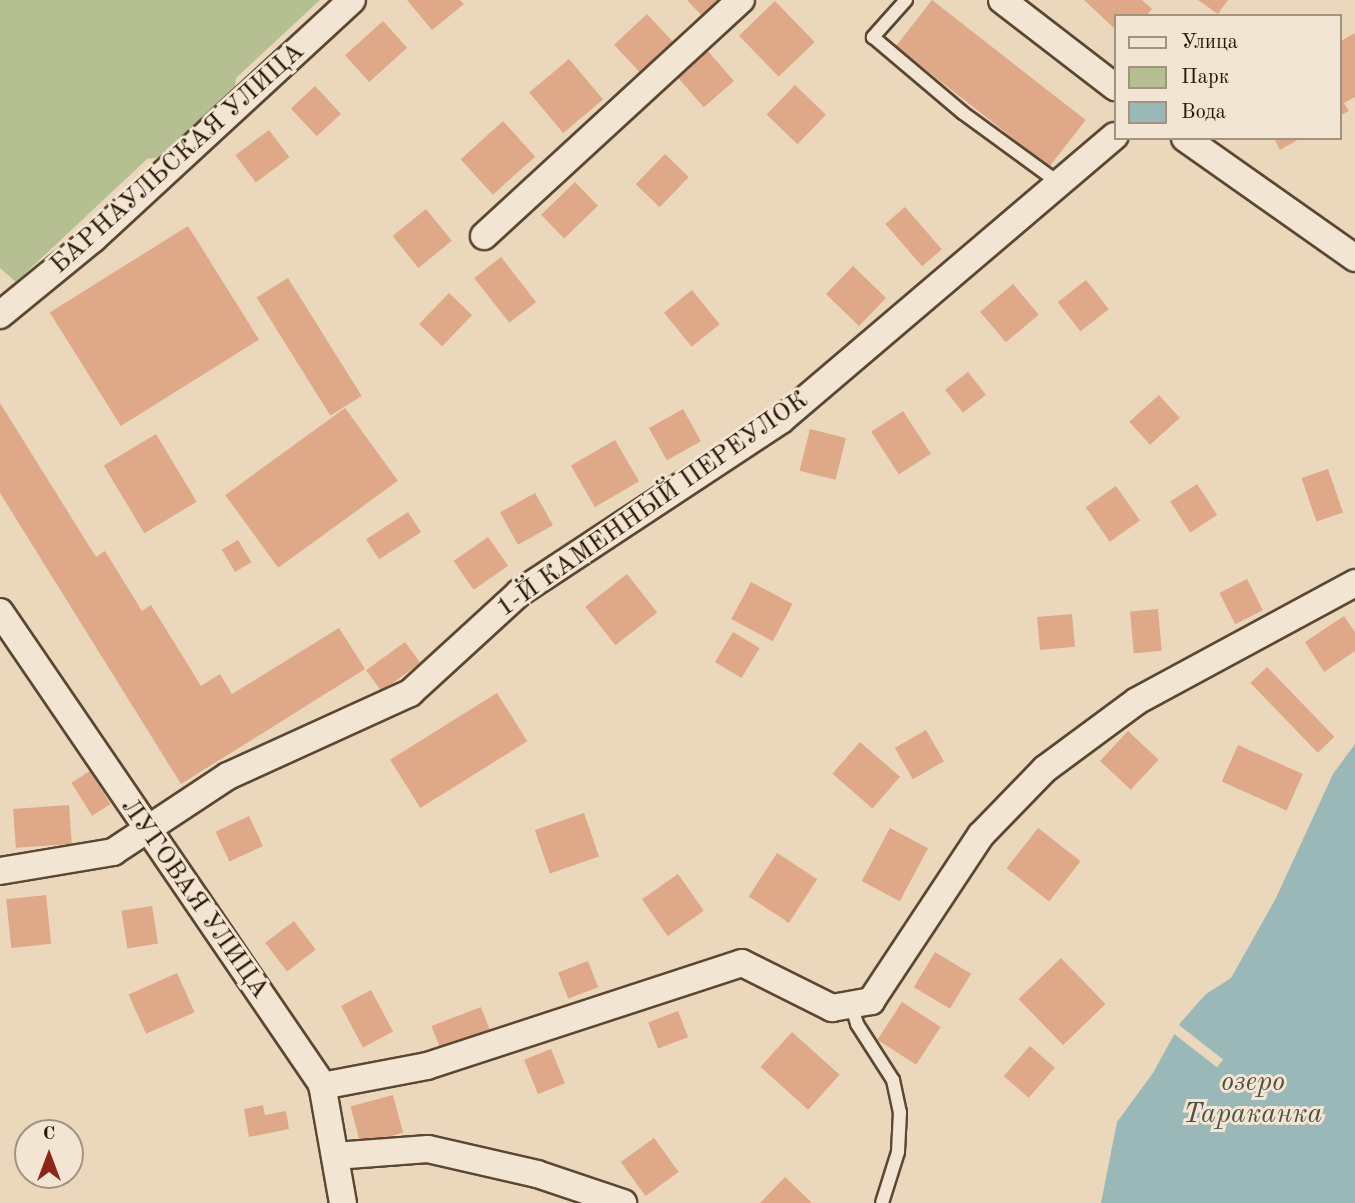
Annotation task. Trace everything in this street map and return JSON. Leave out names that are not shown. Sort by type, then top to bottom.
[{"type":"street","name":"БАРНАУЛЬСКАЯ УЛИЦА","points":[[0,315],[93,239],[352,0]]},
{"type":"street","points":[[484,236],[741,0]]},
{"type":"street","points":[[1002,0],[1114,86]]},
{"type":"street","name":"1-Й КАМЕННЫЙ ПЕРЕУЛОК","points":[[0,870],[113,852],[228,776],[410,693],[519,593],[781,420],[1114,137]]},
{"type":"street","points":[[1188,140],[1355,258]]},
{"type":"street","points":[[322,1086],[426,1066],[742,962],[832,1008],[871,1001],[981,835],[1045,769],[1137,701],[1355,583]]},
{"type":"street","name":"ЛУГОВАЯ УЛИЦА","points":[[0,612],[145,830],[322,1086],[343,1203]]},
{"type":"street","points":[[335,1156],[428,1149],[537,1174],[623,1203]]},
{"type":"lane","points":[[906,0],[873,37],[963,113],[1059,183]]},
{"type":"lane","points":[[851,1004],[857,1024],[892,1080],[900,1112],[898,1152],[882,1203]]},
{"type":"green space","points":[[0,0],[320,0],[236,78],[234,95],[169,156],[147,159],[16,282],[0,268]]},
{"type":"water","name":"озеро Тараканка","points":[[1355,744],[1355,1203],[1101,1203],[1117,1122],[1153,1073],[1181,1022],[1206,994],[1231,978],[1275,900],[1333,774]]},
{"type":"pier","points":[[1179,1025],[1223,1059],[1217,1067],[1173,1033]]},
{"type":"building","points":[[407,0],[460,0],[464,4],[432,30]]},
{"type":"building","points":[[687,0],[720,0],[703,17]]},
{"type":"building","points":[[932,0],[1086,120],[1049,167],[896,46]]},
{"type":"building","points":[[1084,0],[1142,0],[1152,9],[1148,14],[1114,14],[1114,28]]},
{"type":"building","points":[[1198,0],[1228,0],[1218,14]]},
{"type":"building","points":[[775,1],[815,42],[779,77],[739,36]]},
{"type":"building","points":[[647,14],[675,44],[642,75],[614,45]]},
{"type":"building","points":[[383,21],[407,48],[369,82],[345,55]]},
{"type":"building","points":[[1355,33],[1355,97],[1344,103],[1349,111],[1341,115],[1341,41]]},
{"type":"building","points":[[707,50],[734,81],[704,107],[677,76]]},
{"type":"building","points":[[569,59],[603,100],[563,133],[529,92]]},
{"type":"building","points":[[795,85],[826,115],[797,144],[767,114]]},
{"type":"building","points":[[315,86],[341,114],[317,136],[291,109]]},
{"type":"building","points":[[503,121],[535,157],[493,195],[461,159]]},
{"type":"building","points":[[269,130],[289,157],[256,182],[235,155]]},
{"type":"building","points":[[1275,140],[1298,140],[1280,150]]},
{"type":"building","points":[[665,154],[689,177],[660,207],[636,184]]},
{"type":"building","points":[[575,182],[598,206],[564,238],[541,215]]},
{"type":"building","points":[[905,207],[942,249],[922,266],[885,224]]},
{"type":"building","points":[[426,209],[452,241],[418,268],[393,236]]},
{"type":"building","points":[[188,226],[259,340],[121,426],[50,312]]},
{"type":"building","points":[[501,257],[536,302],[509,323],[474,278]]},
{"type":"building","points":[[853,266],[886,298],[859,326],[826,294]]},
{"type":"building","points":[[288,278],[362,396],[330,415],[257,298]]},
{"type":"building","points":[[1086,280],[1109,309],[1080,331],[1058,302]]},
{"type":"building","points":[[1013,284],[1039,315],[1006,342],[980,312]]},
{"type":"building","points":[[692,290],[720,324],[692,347],[664,313]]},
{"type":"building","points":[[449,293],[472,315],[442,346],[419,324]]},
{"type":"building","points":[[968,372],[986,395],[963,413],[945,390]]},
{"type":"building","points":[[1159,395],[1180,418],[1150,445],[1129,422]]},
{"type":"building","points":[[0,403],[96,557],[105,551],[142,611],[151,605],[201,686],[220,674],[232,694],[339,628],[365,669],[181,784],[0,493]]},
{"type":"building","points":[[345,408],[398,481],[278,568],[225,495]]},
{"type":"building","points":[[683,409],[701,441],[667,460],[649,428]]},
{"type":"building","points":[[903,411],[931,454],[899,474],[871,432]]},
{"type":"building","points":[[810,429],[846,438],[835,480],[800,471]]},
{"type":"building","points":[[156,434],[197,502],[144,533],[104,465]]},
{"type":"building","points":[[615,440],[639,482],[595,507],[571,466]]},
{"type":"building","points":[[1328,469],[1343,512],[1317,522],[1302,478]]},
{"type":"building","points":[[1197,484],[1217,515],[1190,532],[1170,501]]},
{"type":"building","points":[[1116,486],[1140,520],[1110,542],[1086,507]]},
{"type":"building","points":[[535,493],[553,525],[518,545],[500,512]]},
{"type":"building","points":[[408,512],[421,532],[379,559],[366,539]]},
{"type":"building","points":[[488,537],[508,566],[474,590],[454,561]]},
{"type":"building","points":[[238,540],[251,562],[235,572],[222,550]]},
{"type":"building","points":[[627,574],[657,613],[615,645],[585,607]]},
{"type":"building","points":[[1247,579],[1263,610],[1235,624],[1219,593]]},
{"type":"building","points":[[751,582],[792,604],[773,641],[731,619]]},
{"type":"building","points":[[1158,609],[1162,651],[1134,653],[1130,611]]},
{"type":"building","points":[[1072,614],[1075,647],[1040,650],[1037,617]]},
{"type":"building","points":[[1344,616],[1355,632],[1355,651],[1324,672],[1305,642]]},
{"type":"building","points":[[733,632],[760,648],[742,678],[715,662]]},
{"type":"building","points":[[405,642],[420,663],[381,691],[366,670]]},
{"type":"building","points":[[1267,667],[1334,737],[1318,753],[1250,683]]},
{"type":"building","points":[[497,693],[527,741],[420,808],[390,760]]},
{"type":"building","points":[[926,730],[944,761],[913,779],[895,748]]},
{"type":"building","points":[[1128,731],[1159,760],[1131,790],[1100,761]]},
{"type":"building","points":[[860,742],[900,777],[872,808],[832,774]]},
{"type":"building","points":[[1238,745],[1303,774],[1287,810],[1222,782]]},
{"type":"building","points":[[90,771],[111,804],[92,816],[71,783]]},
{"type":"building","points":[[69,805],[72,844],[16,848],[13,809]]},
{"type":"building","points":[[584,813],[599,856],[550,873],[535,830]]},
{"type":"building","points":[[249,816],[263,846],[229,862],[215,832]]},
{"type":"building","points":[[890,828],[928,848],[900,901],[862,881]]},
{"type":"building","points":[[1038,828],[1081,861],[1049,901],[1007,868]]},
{"type":"building","points":[[777,853],[817,879],[789,923],[749,897]]},
{"type":"building","points":[[678,874],[704,911],[668,936],[642,899]]},
{"type":"building","points":[[46,895],[51,944],[11,948],[6,899]]},
{"type":"building","points":[[152,906],[158,944],[127,948],[121,911]]},
{"type":"building","points":[[294,921],[316,950],[287,971],[265,943]]},
{"type":"building","points":[[935,952],[971,974],[950,1009],[914,987]]},
{"type":"building","points":[[1061,958],[1105,1004],[1063,1045],[1019,999]]},
{"type":"building","points":[[588,961],[598,987],[568,999],[558,972]]},
{"type":"building","points":[[177,973],[194,1012],[146,1034],[129,995]]},
{"type":"building","points":[[371,990],[393,1031],[363,1047],[341,1006]]},
{"type":"building","points":[[902,1002],[941,1027],[916,1065],[877,1040]]},
{"type":"building","points":[[481,1007],[492,1035],[442,1054],[432,1026]]},
{"type":"building","points":[[678,1011],[688,1037],[658,1049],[648,1022]]},
{"type":"building","points":[[792,1032],[840,1075],[808,1110],[761,1067]]},
{"type":"building","points":[[1030,1046],[1055,1068],[1029,1098],[1004,1076]]},
{"type":"building","points":[[551,1049],[565,1083],[538,1094],[524,1060]]},
{"type":"building","points":[[393,1095],[403,1133],[361,1144],[350,1106]]},
{"type":"building","points":[[263,1105],[265,1115],[286,1111],[289,1129],[249,1137],[244,1109]]},
{"type":"building","points":[[654,1138],[679,1172],[646,1196],[621,1162]]},
{"type":"building","points":[[785,1177],[812,1203],[760,1203]]}]
